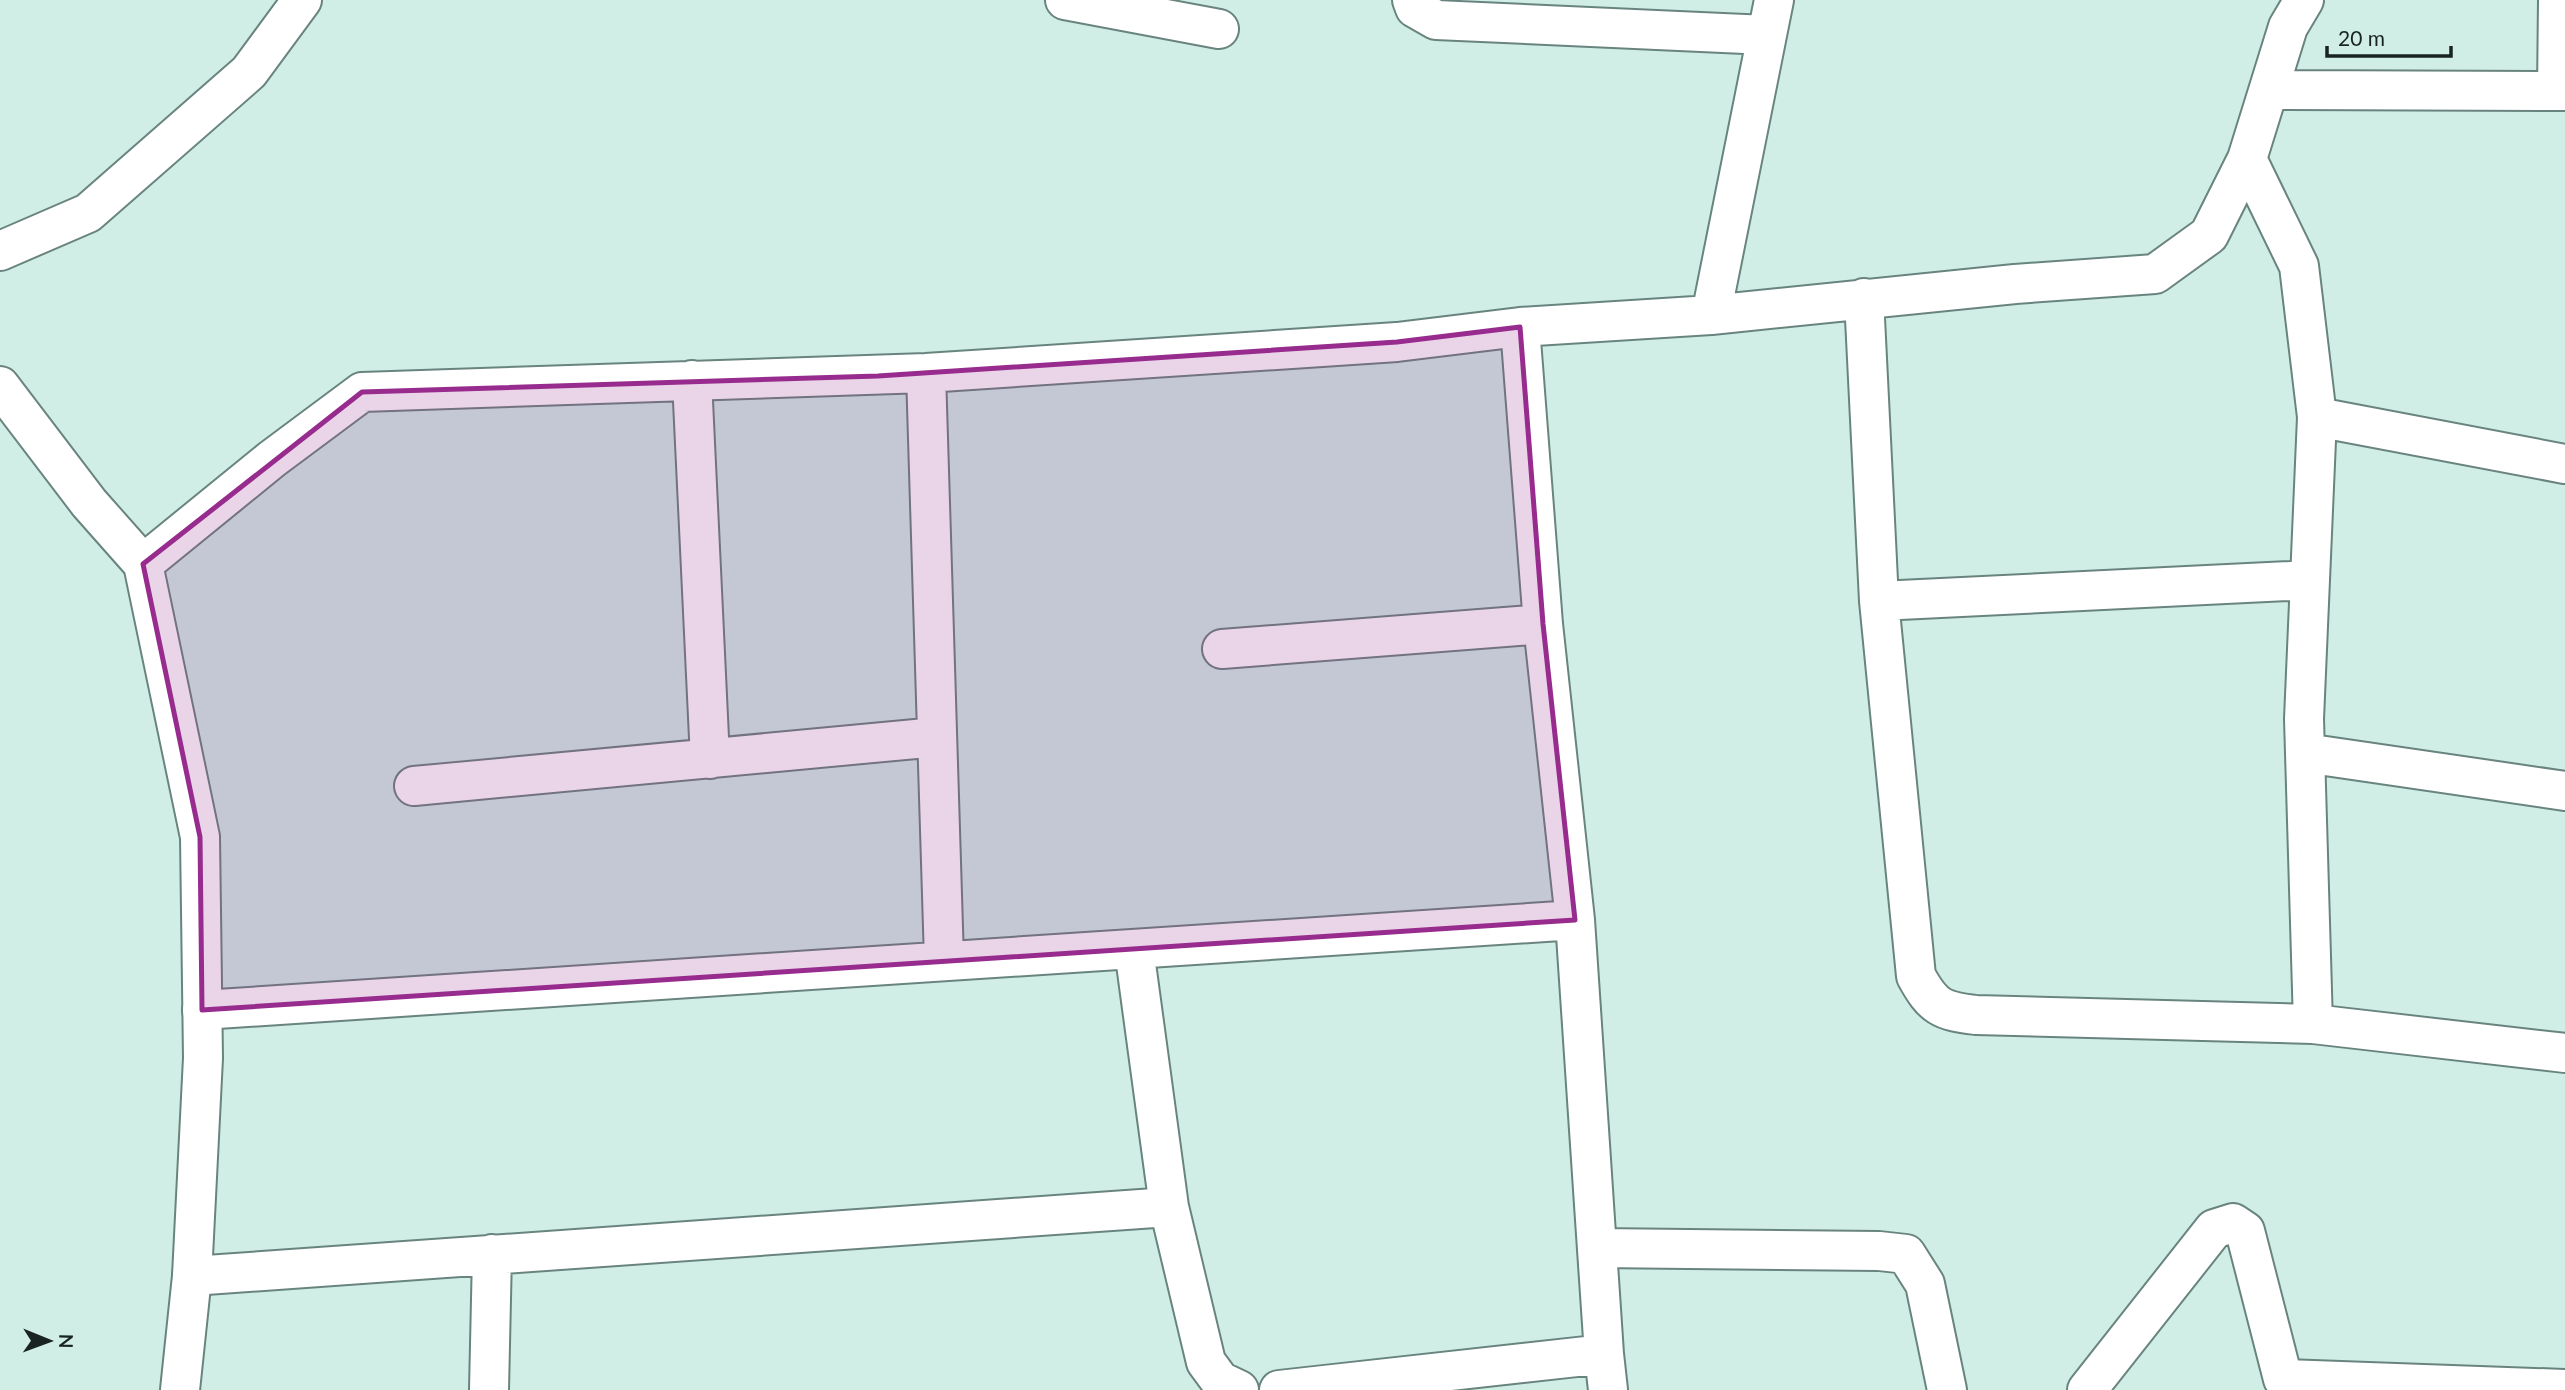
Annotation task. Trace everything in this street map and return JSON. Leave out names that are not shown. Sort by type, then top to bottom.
[{"type":"street","points":[[0,251],[88,213],[249,72],[302,0]]},
{"type":"street","points":[[1065,0],[1117,5],[1219,29]]},
{"type":"street","points":[[1412,0],[1415,8],[1436,20],[1771,18],[1711,315]]},
{"type":"street","points":[[143,565],[272,459],[362,392],[926,373],[1397,342],[1520,327],[1711,315],[1864,298],[2155,274],[2209,235],[2247,159],[2288,27],[2304,0]]},
{"type":"street","points":[[2269,90],[2561,91],[2558,0]]},
{"type":"street","points":[[2247,159],[2299,266],[2317,417],[2304,719],[2313,1024]]},
{"type":"street","points":[[1864,298],[1879,601],[1916,976],[1927,997],[1950,1012],[1976,1015],[2313,1024],[2565,1053]]},
{"type":"street","points":[[1279,1390],[1606,1372],[1575,920],[1543,624],[1520,327]]},
{"type":"street","points":[[926,373],[944,960]]},
{"type":"street","points":[[692,380],[710,759]]},
{"type":"street","points":[[0,386],[89,503],[143,565],[200,837],[203,1058],[192,1276],[180,1390]]},
{"type":"street","points":[[2317,417],[2565,464]]},
{"type":"street","points":[[1879,601],[2310,580]]},
{"type":"street","points":[[1222,649],[1543,624]]},
{"type":"street","points":[[414,786],[937,737]]},
{"type":"street","points":[[2305,753],[2565,791]]},
{"type":"street","points":[[202,1010],[1575,920]]},
{"type":"street","points":[[1134,949],[1169,1207],[1206,1362],[1220,1381],[1239,1390]]},
{"type":"street","points":[[192,1276],[1169,1207]]},
{"type":"street","points":[[2087,1390],[2214,1229],[2233,1223],[2245,1231],[2284,1385],[2565,1389]]},
{"type":"street","points":[[1597,1248],[1880,1251],[1906,1254],[1925,1284],[1947,1390]]},
{"type":"street","points":[[489,1390],[492,1254]]},
{"type":"highlighted area","points":[[1520,327],[1543,624],[1575,920],[202,1010],[200,837],[143,564],[362,392],[878,376],[1397,342]]}]
